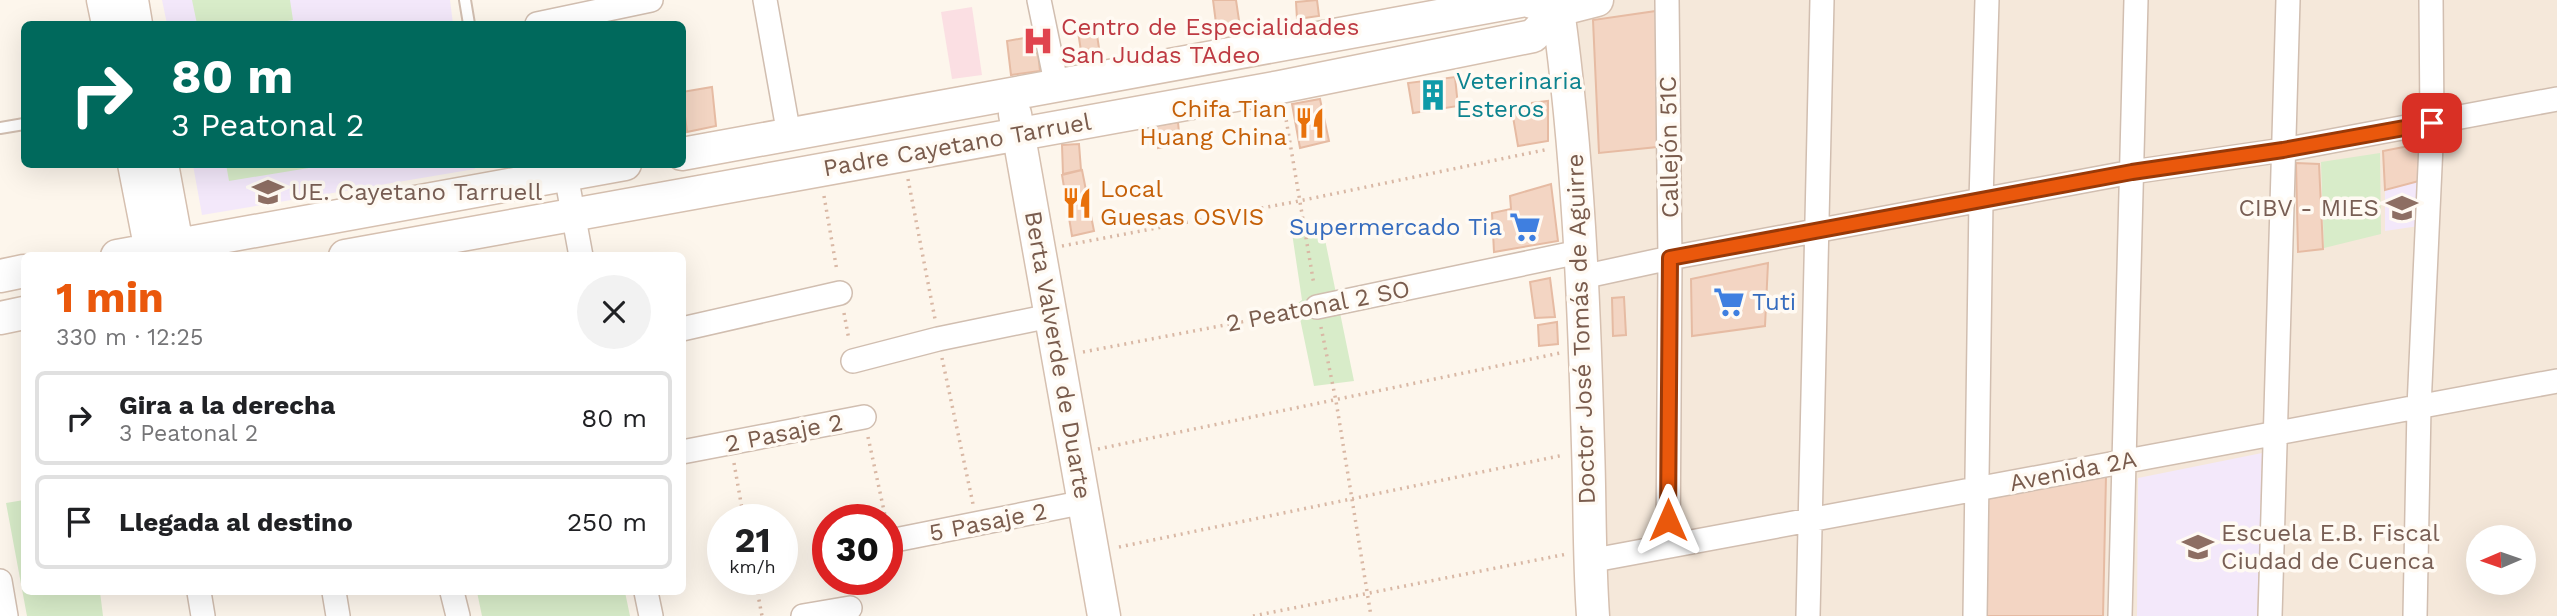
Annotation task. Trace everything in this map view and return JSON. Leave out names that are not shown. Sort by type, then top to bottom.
[{"type":"street","points":[[103,0],[107,21]]},
{"type":"street","points":[[132,0],[136,21]]},
{"type":"street","points":[[548,21],[608,5],[651,0]]},
{"type":"street","points":[[765,0],[789,135]]},
{"type":"street","points":[[1039,0],[1057,87]]},
{"type":"street","name":"Padre Cayetano Tarruel","points":[[386,252],[416,249],[573,214],[1280,87],[1533,36],[1557,5],[1526,0],[1439,9],[1057,87],[686,153]]},
{"type":"street","points":[[1557,5],[1597,0]]},
{"type":"street","name":"Callejón 51C","points":[[1667,0],[1670,258],[1668,546]]},
{"type":"street","points":[[1808,616],[1822,0]]},
{"type":"street","points":[[1975,616],[1981,200],[1987,0]]},
{"type":"street","points":[[2120,616],[2136,0]]},
{"type":"street","points":[[2270,616],[2288,0]]},
{"type":"street","points":[[2415,616],[2419,407],[2432,123],[2431,0]]},
{"type":"street","name":"Doctor José Tomás de Aguirre","points":[[1557,5],[1574,144],[1585,348],[1589,555],[1593,616]]},
{"type":"street","name":"Berta Valverde de Duarte","points":[[1013,94],[1104,616]]},
{"type":"street","name":"2 Peatonal 2 SO","points":[[1317,307],[1581,265],[1670,258],[2132,172],[2283,150],[2557,99]]},
{"type":"street","points":[[135,168],[165,251]]},
{"type":"street","points":[[162,168],[165,251]]},
{"type":"street","points":[[165,251],[604,168]]},
{"type":"street","points":[[566,175],[580,252]]},
{"type":"street","points":[[0,276],[21,272]]},
{"type":"street","points":[[686,328],[840,293]]},
{"type":"street","points":[[0,318],[21,314]]},
{"type":"street","points":[[853,361],[939,339],[1050,316]]},
{"type":"street","name":"Avenida 2A","points":[[1589,555],[1668,546],[2557,381]]},
{"type":"street","name":"2 Pasaje 2","points":[[686,451],[864,417]]},
{"type":"street","name":"5 Pasaje 2","points":[[903,529],[1085,502]]},
{"type":"street","points":[[0,581],[6,616]]},
{"type":"street","points":[[200,595],[203,616]]},
{"type":"street","points":[[334,595],[338,616]]},
{"type":"street","points":[[453,595],[458,616]]},
{"type":"street","points":[[647,595],[651,616]]},
{"type":"street","points":[[803,616],[850,608]]},
{"type":"lane","points":[[465,0],[468,21]]},
{"type":"lane","points":[[0,128],[21,124]]},
{"type":"path","points":[[1280,87],[1371,616]]},
{"type":"path","points":[[1040,250],[1299,201],[1574,144]]},
{"type":"path","name":"2 Peatonal 2 SO","points":[[1057,357],[1317,307]]},
{"type":"path","points":[[1076,454],[1585,348]]},
{"type":"path","name":"2 Pasaje 2","points":[[864,417],[882,504]]},
{"type":"path","points":[[731,444],[741,504]]},
{"type":"path","points":[[1093,552],[1588,450]]},
{"type":"path","points":[[1253,616],[1589,555]]},
{"type":"path","points":[[758,595],[762,616]]},
{"type":"shaded area","points":[[162,0],[450,0],[453,21],[166,21]]},
{"type":"shaded area","points":[[1566,0],[2423,0],[2414,616],[1608,616]]},
{"type":"shaded area","points":[[2428,0],[2557,0],[2557,616],[2416,616]]},
{"type":"shaded area","points":[[972,7],[982,75],[952,79],[941,12]]},
{"type":"shaded area","name":"UE. Cayetano Tarruell","points":[[194,168],[475,169],[202,215]]},
{"type":"shaded area","name":"CIBV - MIES","points":[[2419,181],[2419,226],[2385,231],[2385,190]]},
{"type":"shaded area","name":"Escuela E.B. Fiscal Ciudad de Cuenca","points":[[2262,453],[2257,616],[2137,616],[2138,478]]},
{"type":"green space","points":[[192,0],[290,0],[293,20],[287,21],[196,21]]},
{"type":"green space","points":[[2380,153],[2381,234],[2324,248],[2321,162]]},
{"type":"green space","points":[[227,168],[309,168],[229,181]]},
{"type":"green space","points":[[1322,225],[1354,381],[1314,386],[1297,304],[1302,300],[1292,233]]},
{"type":"green space","points":[[21,500],[21,584],[6,503]]},
{"type":"green space","points":[[23,595],[100,595],[103,616],[27,616]]},
{"type":"green space","points":[[478,595],[626,595],[630,616],[482,616]]},
{"type":"building","points":[[1213,0],[1236,0],[1240,27],[1217,31]]},
{"type":"building","points":[[1317,0],[1319,16],[1297,19],[1296,2]]},
{"type":"building","points":[[1663,10],[1667,146],[1599,153],[1593,20]]},
{"type":"building","points":[[1095,22],[1099,48],[1081,51],[1077,25]]},
{"type":"building","points":[[1030,37],[1030,54],[1038,53],[1040,71],[1011,75],[1007,41]]},
{"type":"building","name":"Veterinaria Esteros","points":[[1455,77],[1458,106],[1413,113],[1408,83]]},
{"type":"building","points":[[712,87],[716,126],[687,132],[686,91]]},
{"type":"building","name":"Chifa Tian Huang China","points":[[1320,99],[1329,141],[1300,148],[1292,104]]},
{"type":"building","points":[[1548,101],[1548,141],[1518,146],[1512,111],[1531,109],[1532,103]]},
{"type":"building","points":[[1178,122],[1180,144],[1158,148],[1154,126]]},
{"type":"building","points":[[1079,144],[1081,170],[1063,174],[1062,145]]},
{"type":"building","points":[[2419,144],[2419,181],[2385,190],[2383,151]]},
{"type":"building","points":[[2296,163],[2319,164],[2323,249],[2298,252]]},
{"type":"building","name":"Local Guesas OSVIS","points":[[1082,170],[1094,231],[1072,236],[1062,175]]},
{"type":"building","name":"Supermercado Tia","points":[[1551,184],[1558,241],[1494,252],[1492,213],[1511,209],[1510,196]]},
{"type":"building","name":"Tuti","points":[[1768,263],[1765,326],[1692,336],[1691,279]]},
{"type":"building","points":[[1550,278],[1555,317],[1535,318],[1530,282]]},
{"type":"building","points":[[1624,297],[1626,335],[1613,336],[1612,298]]},
{"type":"building","points":[[1557,322],[1558,344],[1539,346],[1538,325]]},
{"type":"building","points":[[2106,476],[2103,616],[1985,616],[1986,499]]},
{"type":"place","name":"Centro de Especialidades San Judas TAdeo","points":[[1038,41]]},
{"type":"place","name":"Veterinaria Esteros","points":[[1433,95]]},
{"type":"place","name":"Chifa Tian Huang China","points":[[1310,123]]},
{"type":"place","name":"UE. Cayetano Tarruell","points":[[268,192]]},
{"type":"place","name":"Local Guesas OSVIS","points":[[1077,203]]},
{"type":"place","name":"CIBV - MIES","points":[[2402,208]]},
{"type":"place","name":"Supermercado Tia","points":[[1525,227]]},
{"type":"place","name":"Tuti","points":[[1729,302]]},
{"type":"place","name":"Escuela E.B. Fiscal Ciudad de Cuenca","points":[[2198,547]]},
{"type":"route","points":[[1668,520],[1670,258],[2132,172],[2283,150],[2432,123]]}]
